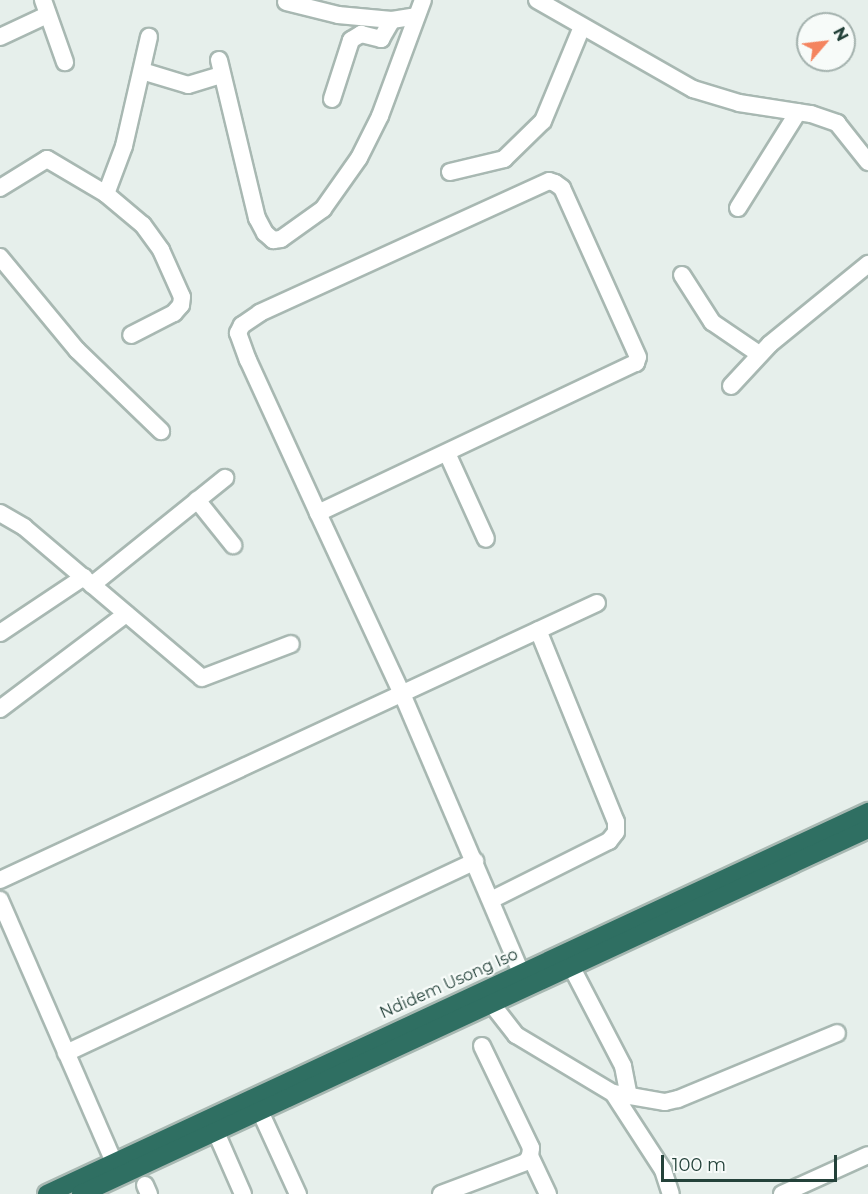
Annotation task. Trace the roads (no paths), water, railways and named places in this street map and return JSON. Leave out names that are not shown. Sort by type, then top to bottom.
[{"type":"highway","name":"Ndidem Usong Iso","points":[[47,1194],[868,812]]},
{"type":"highway","name":"Ndidem Usong Iso","points":[[81,1194],[259,1109],[868,829]]},
{"type":"street","points":[[142,71],[188,86],[220,68],[257,218],[265,233],[273,240],[280,239],[323,209],[359,158],[380,116],[423,0]]},
{"type":"street","points":[[537,0],[693,89],[739,103],[798,112],[837,123],[866,154]]},
{"type":"street","points":[[286,2],[338,15],[392,20],[416,16]]},
{"type":"street","points":[[0,37],[45,7],[65,62]]},
{"type":"street","points":[[332,99],[351,40],[361,34],[381,39],[392,20]]},
{"type":"street","points":[[450,172],[504,159],[543,121],[582,27]]},
{"type":"street","points":[[106,194],[124,146],[149,37]]},
{"type":"street","points":[[738,208],[798,112]]},
{"type":"street","points":[[0,188],[47,159],[106,194],[143,225],[161,250],[182,297],[174,313],[131,334]]},
{"type":"street","points":[[318,513],[636,363],[633,346],[562,188],[555,183],[536,187],[242,325],[238,333],[248,360],[475,861],[521,973]]},
{"type":"street","points":[[0,257],[77,350],[161,431]]},
{"type":"street","points":[[731,386],[759,354],[868,264]]},
{"type":"street","points":[[682,274],[712,322],[759,354]]},
{"type":"street","points":[[447,453],[486,539]]},
{"type":"street","points":[[0,633],[88,581],[225,478]]},
{"type":"street","points":[[196,500],[233,545]]},
{"type":"street","points":[[0,513],[24,526],[202,678],[291,644]]},
{"type":"street","points":[[0,880],[402,696],[597,603]]},
{"type":"street","points":[[0,708],[126,614]]},
{"type":"street","points":[[491,900],[609,841],[616,832],[616,822],[538,630]]},
{"type":"street","points":[[66,1053],[475,861]]},
{"type":"street","points":[[0,900],[114,1162]]},
{"type":"street","points":[[572,966],[623,1066],[621,1094],[663,1170],[671,1194]]},
{"type":"street","points":[[491,1003],[516,1035],[621,1094],[665,1102],[678,1099],[837,1033]]},
{"type":"street","points":[[441,1194],[526,1162],[530,1156],[531,1148],[482,1046]]},
{"type":"street","points":[[259,1109],[298,1194]]},
{"type":"street","points":[[215,1130],[243,1194]]},
{"type":"street","points":[[782,1194],[868,1155]]},
{"type":"street","points":[[530,1156],[548,1194]]}]
